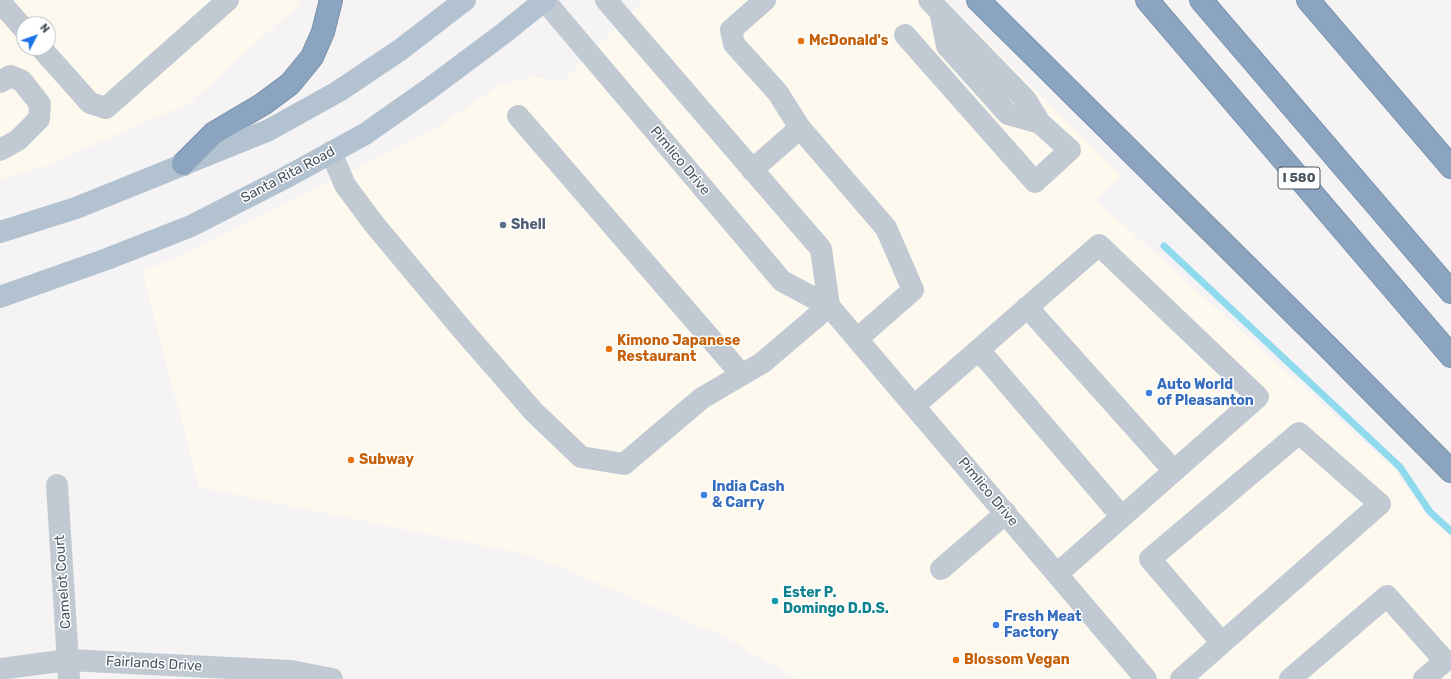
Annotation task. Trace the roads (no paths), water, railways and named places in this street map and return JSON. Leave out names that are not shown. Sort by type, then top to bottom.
[{"type":"highway","points":[[183,164],[214,133],[263,104],[290,84],[312,57],[324,29],[330,0]]},
{"type":"highway","points":[[978,0],[1328,346],[1451,471]]},
{"type":"highway","name":"I 580","points":[[1147,0],[1451,356]]},
{"type":"highway","name":"I 580","points":[[1201,0],[1451,292]]},
{"type":"highway","points":[[1308,0],[1451,167]]},
{"type":"main road","points":[[0,232],[76,208],[269,130],[340,91],[400,50],[465,0]]},
{"type":"main road","name":"Santa Rita Road","points":[[0,297],[107,259],[190,226],[283,179],[365,134],[429,89],[504,33],[544,0]]},
{"type":"street","points":[[48,56],[90,103],[106,108],[228,0]]},
{"type":"street","name":"Pimlico Drive","points":[[544,0],[782,281],[829,306],[1146,679]]},
{"type":"street","points":[[332,152],[345,185],[374,224],[460,327],[534,412],[581,458],[624,464],[702,398],[762,363],[829,306],[821,250],[606,0]]},
{"type":"street","points":[[765,0],[731,30],[734,44],[778,93],[800,128],[886,228],[913,290],[857,339]]},
{"type":"street","points":[[0,2],[16,20]]},
{"type":"street","points":[[905,35],[1035,182],[1070,150],[1040,123],[1026,100],[934,5]]},
{"type":"street","points":[[0,82],[10,76],[22,81],[40,104],[39,119],[18,140],[0,150]]},
{"type":"street","points":[[518,116],[742,375]]},
{"type":"street","points":[[752,170],[800,128]]},
{"type":"street","points":[[914,406],[1099,245],[1258,397],[1057,574]]},
{"type":"street","points":[[1027,307],[1174,471]]},
{"type":"street","points":[[979,350],[1122,517]]},
{"type":"street","points":[[1181,679],[1222,643],[1380,504],[1299,433],[1150,559],[1222,643]]},
{"type":"street","name":"Camelot Court","points":[[57,485],[68,669]]},
{"type":"street","points":[[941,569],[1006,513]]},
{"type":"street","points":[[1290,679],[1387,596],[1445,661],[1424,679]]},
{"type":"street","name":"Fairlands Drive","points":[[0,669],[291,671],[332,679]]},
{"type":"waterway","points":[[1164,246],[1400,467],[1430,512],[1451,531]]},
{"type":"place","name":"McDonald's","points":[[801,41]]},
{"type":"place","name":"Shell","points":[[503,225]]},
{"type":"place","name":"Kimono Japanese Restaurant","points":[[609,349]]},
{"type":"place","name":"Auto World of Pleasanton","points":[[1149,393]]},
{"type":"place","name":"Subway","points":[[351,460]]},
{"type":"place","name":"India Cash & Carry","points":[[704,495]]},
{"type":"place","name":"Ester P. Domingo D.D.S.","points":[[775,601]]},
{"type":"place","name":"Fresh Meat Factory","points":[[996,625]]},
{"type":"place","name":"Blossom Vegan","points":[[956,660]]}]
